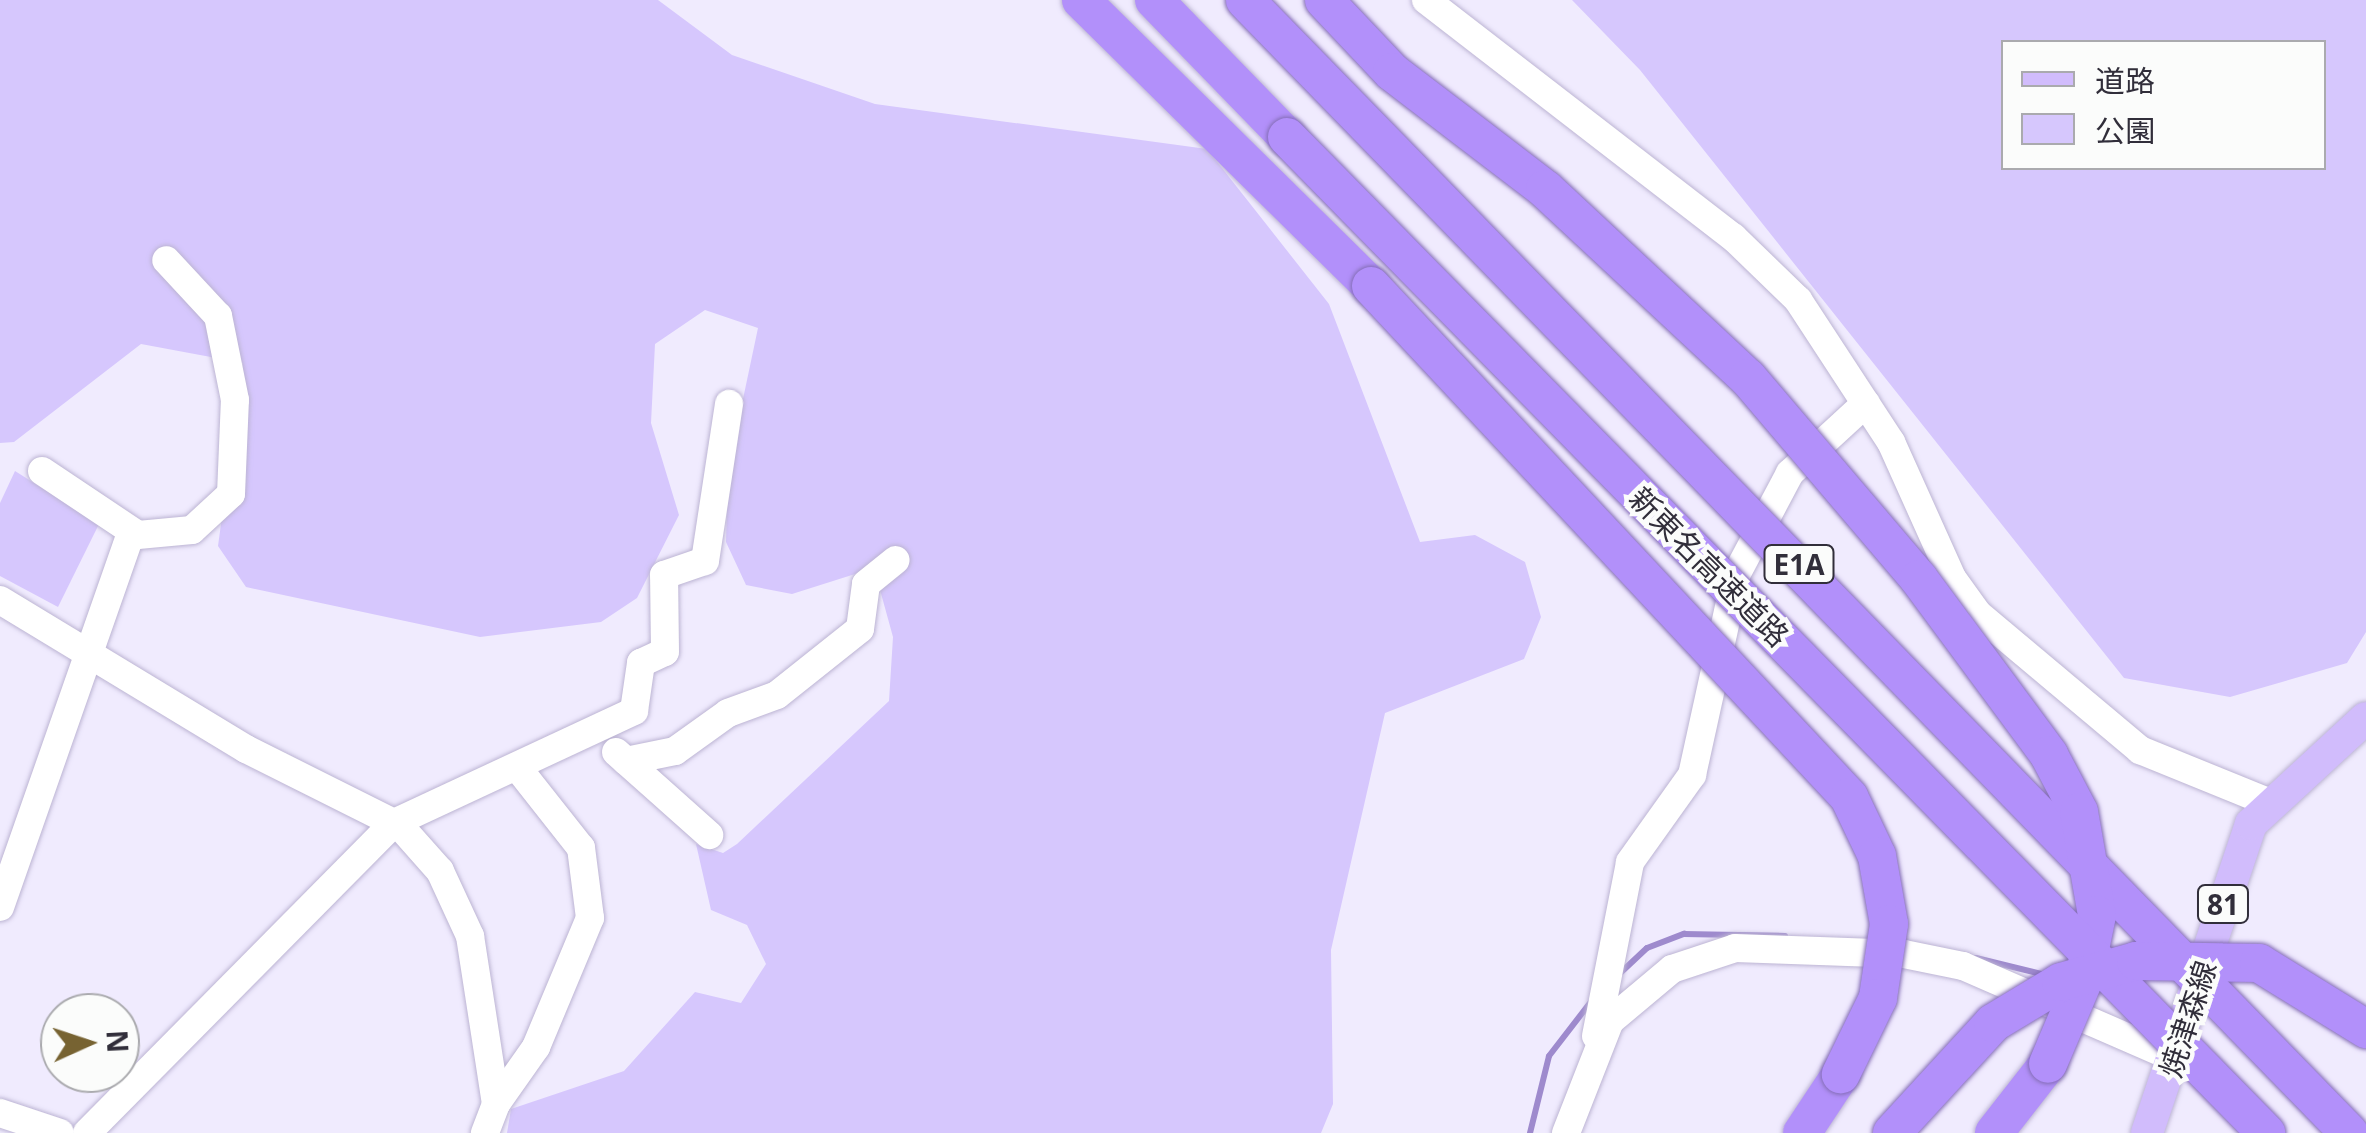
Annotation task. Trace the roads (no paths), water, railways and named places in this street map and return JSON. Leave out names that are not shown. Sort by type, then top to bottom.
[{"type":"highway","points":[[1081,0],[1371,286],[1849,797],[1884,881],[1888,943],[1878,998],[1841,1074],[1802,1133]]},
{"type":"highway","name":"新東名高速道路","points":[[1154,0],[2266,1133]]},
{"type":"highway","name":"E1A","points":[[1245,0],[2349,1133]]},
{"type":"highway","points":[[1324,0],[1405,83],[1545,189],[1700,329],[1919,579],[2049,755],[2079,812],[2096,914],[2084,979],[2048,1064],[1994,1133]]},
{"type":"highway","points":[[1892,1133],[1993,1022],[2061,982],[2123,964],[2184,954],[2259,962],[2366,1030]]},
{"type":"main road","name":"焼津森線","points":[[2147,1133],[2178,1060],[2238,856],[2268,802],[2366,718]]},
{"type":"street","points":[[1426,0],[1751,251],[1798,300],[1866,403],[1978,614],[2140,750],[2268,802]]},
{"type":"street","points":[[42,471],[132,531],[162,536],[215,517],[239,456],[218,316],[166,260]]},
{"type":"street","points":[[1566,1133],[1594,1046],[1630,862],[1692,775],[1736,575],[1790,473],[1866,403]]},
{"type":"street","points":[[87,1133],[394,823],[596,734],[634,711],[642,663],[665,652],[664,574],[706,561],[729,404]]},
{"type":"street","points":[[0,907],[83,653],[132,531]]},
{"type":"street","points":[[626,761],[676,750],[728,713],[777,695],[860,629],[866,584],[896,560]]},
{"type":"street","points":[[0,600],[83,653],[394,823],[440,871],[470,936],[496,1104]]},
{"type":"street","points":[[596,734],[709,835]]},
{"type":"street","points":[[484,1133],[496,1104],[536,1047],[590,918],[582,848],[517,767]]},
{"type":"street","points":[[1594,1046],[1618,1012],[1672,969],[1735,948],[1798,948],[1963,966],[2178,1060]]},
{"type":"street","points":[[0,1113],[60,1133]]},
{"type":"waterway","points":[[1616,977],[1647,948],[1684,934],[1785,936]]},
{"type":"waterway","points":[[1976,958],[2046,975]]},
{"type":"waterway","points":[[1530,1133],[1549,1056],[1593,999]]}]
